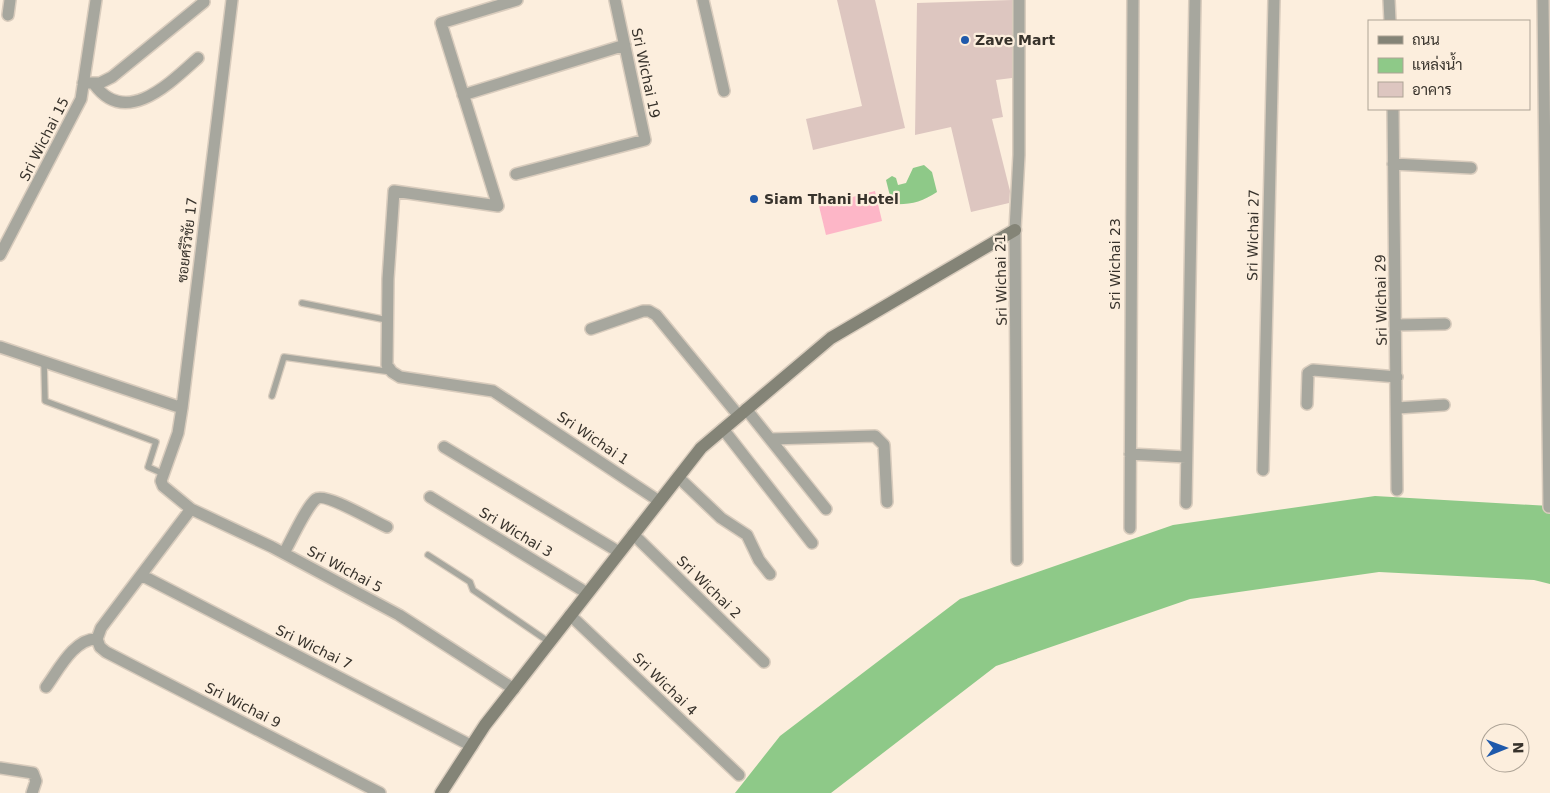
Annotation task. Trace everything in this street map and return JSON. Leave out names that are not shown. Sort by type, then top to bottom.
[{"type":"street","points":[[8,15],[10,0]]},
{"type":"street","name":"Sri Wichai 15","points":[[0,255],[89,83],[96,0]]},
{"type":"street","name":"ซอยศรีวิชัย 17","points":[[163,478],[178,434],[182,408],[232,0]]},
{"type":"street","points":[[392,372],[387,365],[387,320],[394,191],[498,206],[441,23],[517,0]]},
{"type":"street","name":"Sri Wichai 19","points":[[516,174],[645,140],[615,0]]},
{"type":"street","points":[[703,0],[724,91]]},
{"type":"street","name":"Sri Wichai 21","points":[[1017,560],[1015,230],[1019,155],[1020,0]]},
{"type":"street","name":"Sri Wichai 23","points":[[1130,528],[1133,0]]},
{"type":"street","points":[[1186,503],[1195,0]]},
{"type":"street","name":"Sri Wichai 27","points":[[1263,470],[1274,0]]},
{"type":"street","points":[[1389,0],[1390,20]]},
{"type":"street","points":[[1543,0],[1549,507]]},
{"type":"street","points":[[89,83],[112,77],[204,2]]},
{"type":"street","points":[[463,94],[625,46]]},
{"type":"street","points":[[89,83],[106,98],[113,101],[136,101],[150,97],[169,84],[198,58]]},
{"type":"street","name":"Sri Wichai 29","points":[[1393,110],[1397,490]]},
{"type":"street","points":[[1393,164],[1471,168]]},
{"type":"street","points":[[441,793],[485,725],[701,448],[831,338],[1015,230]]},
{"type":"street","points":[[591,329],[643,311],[649,311],[656,315],[742,412],[770,439],[826,509]]},
{"type":"street","points":[[1396,325],[1445,324]]},
{"type":"street","points":[[0,348],[182,408]]},
{"type":"street","points":[[1306,404],[1306,379],[1308,373],[1313,370],[1397,377]]},
{"type":"street","name":"Sri Wichai 1","points":[[392,372],[400,377],[492,390],[659,501]]},
{"type":"street","points":[[1397,408],[1444,405]]},
{"type":"street","points":[[723,429],[812,543]]},
{"type":"street","points":[[770,439],[876,436],[884,445],[887,502]]},
{"type":"street","points":[[444,447],[619,552]]},
{"type":"street","points":[[1130,454],[1186,457]]},
{"type":"street","points":[[678,476],[721,518],[747,535],[759,560],[770,574]]},
{"type":"street","name":"Sri Wichai 5","points":[[163,478],[167,492],[191,509],[284,553],[399,615],[514,689]]},
{"type":"street","name":"Sri Wichai 3","points":[[430,497],[587,593]]},
{"type":"street","points":[[284,553],[316,499],[320,498],[335,502],[386,527]]},
{"type":"street","points":[[46,687],[78,646],[84,641],[97,639],[101,628],[143,576],[191,509]]},
{"type":"street","name":"Sri Wichai 2","points":[[633,534],[764,662]]},
{"type":"street","name":"Sri Wichai 7","points":[[143,576],[472,746]]},
{"type":"street","name":"Sri Wichai 4","points":[[570,615],[738,775]]},
{"type":"street","name":"Sri Wichai 9","points":[[97,639],[100,647],[106,652],[380,793]]},
{"type":"street","points":[[0,768],[33,773],[36,781],[32,793]]},
{"type":"lane","points":[[302,304],[387,320]]},
{"type":"lane","points":[[272,396],[284,356],[392,372]]},
{"type":"lane","points":[[44,362],[45,401],[156,442],[148,467],[163,478]]},
{"type":"lane","points":[[428,554],[470,582],[473,590],[549,642]]},
{"type":"shaded area","points":[[875,191],[882,221],[826,235],[819,206]]},
{"type":"water","points":[[924,165],[932,172],[937,192],[916,202],[892,204],[886,180],[892,176],[896,178],[898,185],[906,183],[913,168]]},
{"type":"water","points":[[1375,496],[1550,506],[1550,584],[1534,580],[1379,572],[1190,599],[996,666],[831,793],[735,793],[780,736],[960,599],[1173,525]]},
{"type":"building","points":[[837,0],[875,0],[905,128],[813,150],[806,119],[862,106]]},
{"type":"building","points":[[1012,0],[1012,78],[996,80],[1003,117],[992,119],[1010,191],[1009,203],[971,212],[951,127],[915,135],[917,3]]},
{"type":"place","name":"Zave Mart","points":[[965,40]]},
{"type":"place","name":"Siam Thani Hotel","points":[[754,199]]}]
